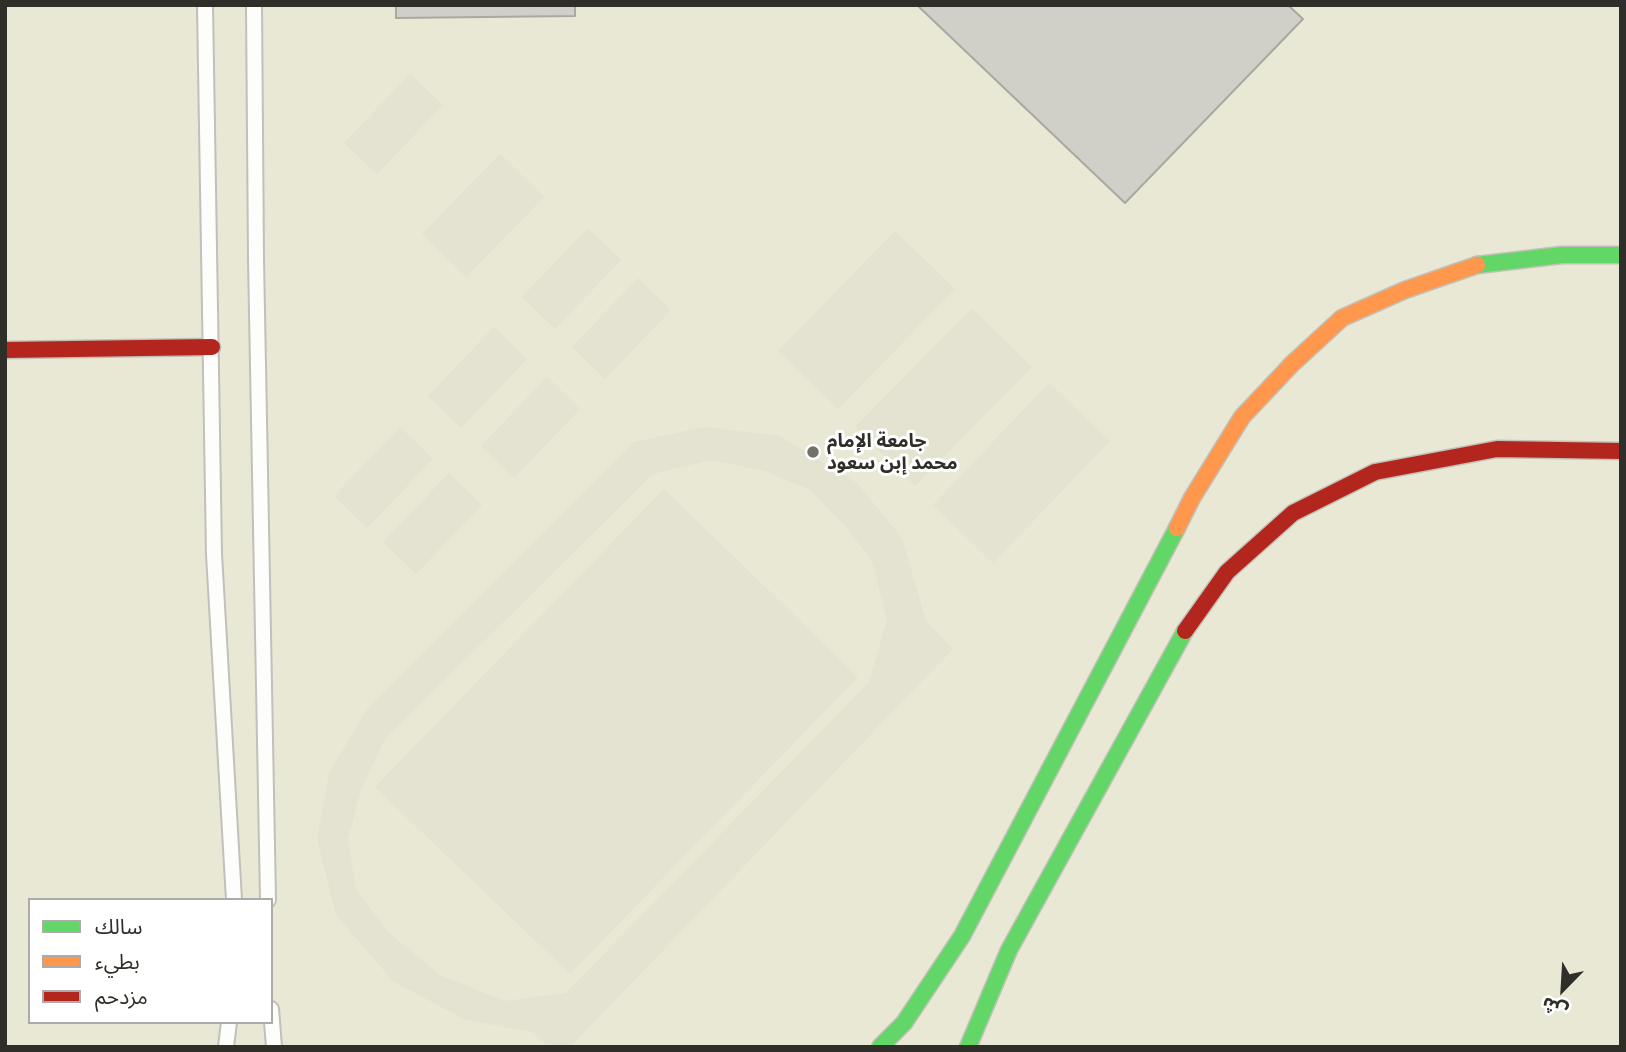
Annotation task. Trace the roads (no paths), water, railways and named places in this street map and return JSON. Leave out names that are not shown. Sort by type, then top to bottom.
[{"type":"street","points":[[880,1047],[904,1023],[962,936],[1192,498],[1242,417],[1342,318],[1405,290],[1478,265],[1562,256],[1621,255]]},
{"type":"street","points":[[5,350],[212,346]]},
{"type":"street","points":[[968,1047],[1009,950],[1041,891],[1187,627],[1227,572],[1293,513],[1375,472],[1497,449],[1621,451]]},
{"type":"lane","points":[[205,5],[214,554],[234,898]]},
{"type":"lane","points":[[254,5],[268,898]]},
{"type":"lane","points":[[226,1047],[229,1024]]},
{"type":"lane","points":[[272,1024],[274,1047]]},
{"type":"place","name":"جامعة الإمام محمد إبن سعود","points":[[813,452]]}]
